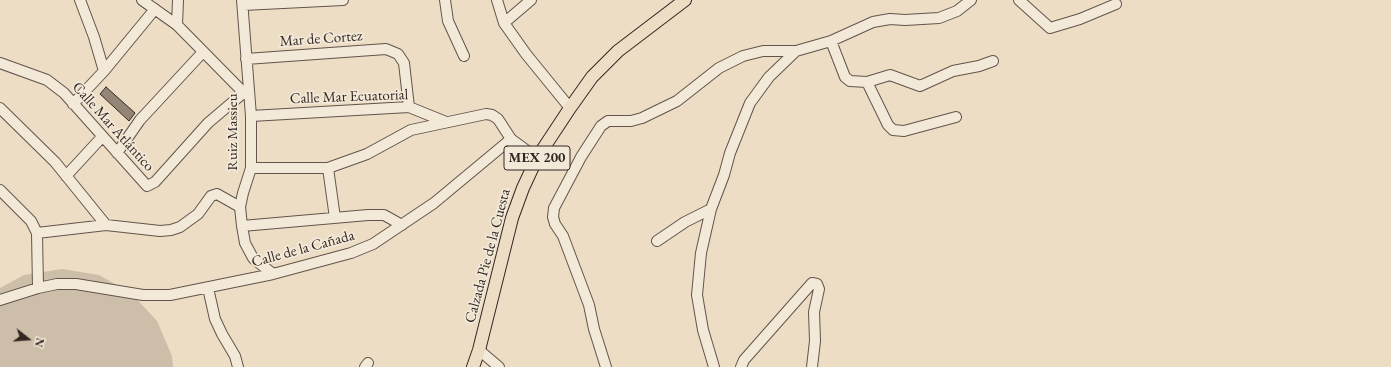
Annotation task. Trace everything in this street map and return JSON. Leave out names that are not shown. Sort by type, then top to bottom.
[{"type":"main road","name":"Calzada Pie de la Cuesta","points":[[473,367],[479,350],[512,218],[523,188],[538,158],[592,77],[618,51],[685,0]]},
{"type":"street","points":[[80,0],[94,37],[104,71]]},
{"type":"street","points":[[142,0],[177,26],[245,91]]},
{"type":"street","points":[[177,26],[178,0]]},
{"type":"street","points":[[242,3],[342,0]]},
{"type":"street","points":[[445,0],[448,21],[464,56]]},
{"type":"street","points":[[497,0],[504,22],[526,54],[570,108]]},
{"type":"street","points":[[504,22],[532,0]]},
{"type":"street","points":[[606,367],[594,329],[590,305],[563,236],[555,224],[553,217],[554,208],[581,157],[601,126],[608,121],[631,121],[642,118],[677,101],[719,68],[743,56],[763,51],[796,51],[830,42],[873,22],[890,19],[905,20],[939,18],[957,11],[971,0]]},
{"type":"street","points":[[1019,0],[1050,28],[1080,19],[1116,4]]},
{"type":"street","name":"Ruiz Massieu","points":[[242,3],[246,59],[245,91],[251,116],[251,168],[240,208],[242,226],[245,243],[253,258],[273,274]]},
{"type":"street","points":[[73,104],[104,71],[155,9]]},
{"type":"street","points":[[830,42],[845,77],[850,81],[867,82],[890,75],[920,86],[953,72],[993,61]]},
{"type":"street","name":"Mar de Cortez","points":[[246,59],[386,49],[398,54],[404,63],[409,108]]},
{"type":"street","points":[[714,367],[703,330],[697,295],[701,253],[712,209],[730,153],[750,103],[769,77],[796,51]]},
{"type":"street","points":[[117,153],[140,120],[203,52]]},
{"type":"street","name":"Calle Mar Atlántico","points":[[0,63],[47,80],[64,93],[147,186],[155,182],[208,123],[245,91]]},
{"type":"street","points":[[867,82],[888,125],[894,130],[904,131],[956,117]]},
{"type":"street","points":[[0,108],[55,162],[106,225]]},
{"type":"street","name":"Calle Mar Ecuatorial","points":[[251,116],[409,108],[446,122]]},
{"type":"street","points":[[251,168],[328,168],[367,154],[411,130],[486,114],[492,115],[498,119],[511,139],[538,158]]},
{"type":"street","points":[[66,176],[102,137]]},
{"type":"street","name":"Calle de la Cañada","points":[[0,300],[38,288],[57,284],[76,284],[143,295],[170,295],[273,274],[351,253],[373,244],[434,203],[511,139]]},
{"type":"street","points":[[328,168],[335,218]]},
{"type":"street","points":[[0,190],[31,220],[37,233],[38,288]]},
{"type":"street","points":[[37,233],[106,225],[160,231],[171,230],[180,227],[198,214],[211,196],[217,194],[240,208]]},
{"type":"street","points":[[657,241],[686,222],[712,209]]},
{"type":"street","points":[[242,226],[384,215],[402,225]]},
{"type":"street","points":[[741,367],[744,360],[812,283],[817,284],[819,289],[814,312],[815,341],[812,367]]},
{"type":"street","points":[[208,288],[215,318],[222,334],[236,356],[238,367]]},
{"type":"street","points":[[479,350],[499,367]]},
{"type":"shaded area","points":[[62,269],[99,275],[131,293],[157,321],[172,356],[173,367],[0,367],[0,288],[24,275]]},
{"type":"building","points":[[106,87],[135,113],[129,121],[100,94]]}]
